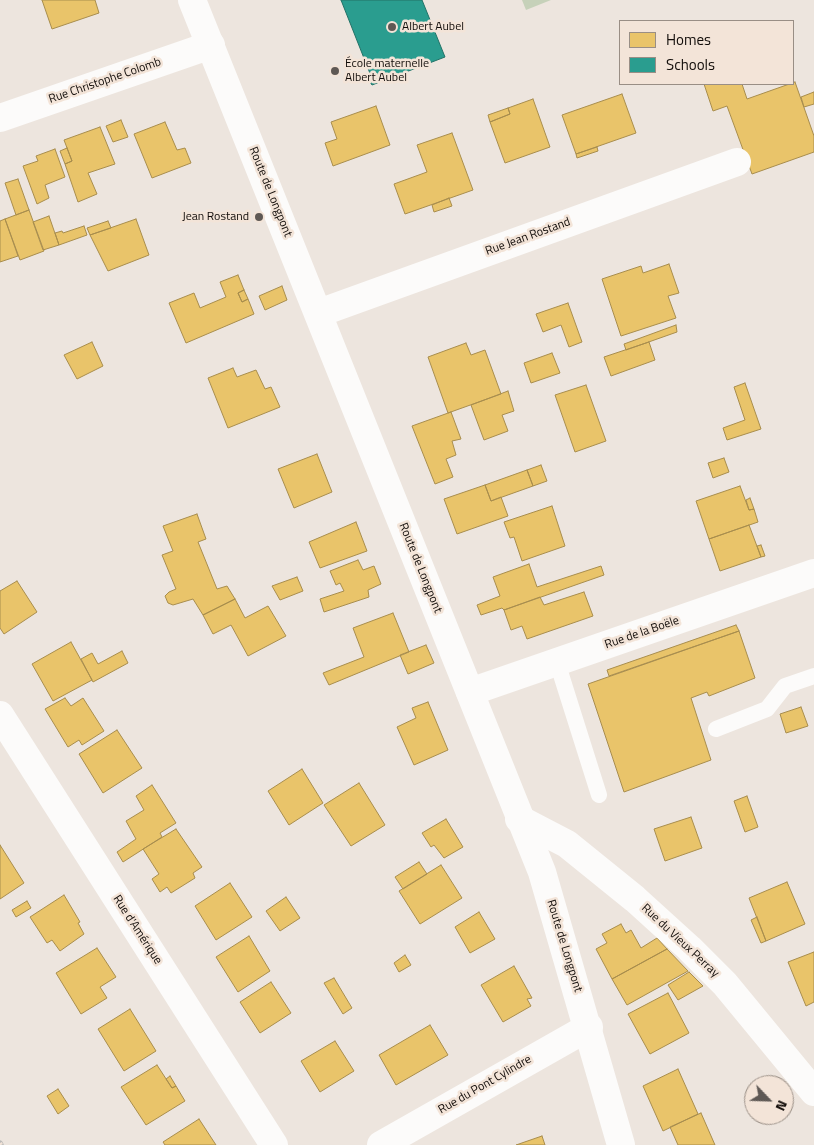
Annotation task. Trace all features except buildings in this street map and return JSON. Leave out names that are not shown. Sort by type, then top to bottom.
[{"type":"street","name":"Route de Longpont","points":[[192,0],[319,313],[519,819],[542,872],[621,1145]]},
{"type":"street","name":"Rue Christophe Colomb","points":[[0,118],[211,45]]},
{"type":"street","name":"Rue Jean Rostand","points":[[319,313],[737,162]]},
{"type":"street","name":"Rue de la Boële","points":[[470,692],[814,573]]},
{"type":"street","name":"Rue d'Amérique","points":[[0,716],[274,1145]]},
{"type":"street","name":"Rue du Vieux Perray","points":[[519,819],[567,844],[635,899],[689,948],[725,984],[814,1092]]},
{"type":"street","name":"Rue du Pont Cylindre","points":[[381,1145],[588,1026]]},
{"type":"lane","points":[[557,662],[598,795]]},
{"type":"lane","points":[[716,729],[767,709],[785,686],[814,676]]},
{"type":"green space","points":[[522,0],[551,0],[526,10]]},
{"type":"place","name":"Albert Aubel","points":[[392,27]]},
{"type":"place","name":"École maternelle Albert Aubel","points":[[335,71]]},
{"type":"place","name":"Jean Rostand","points":[[259,217]]}]
